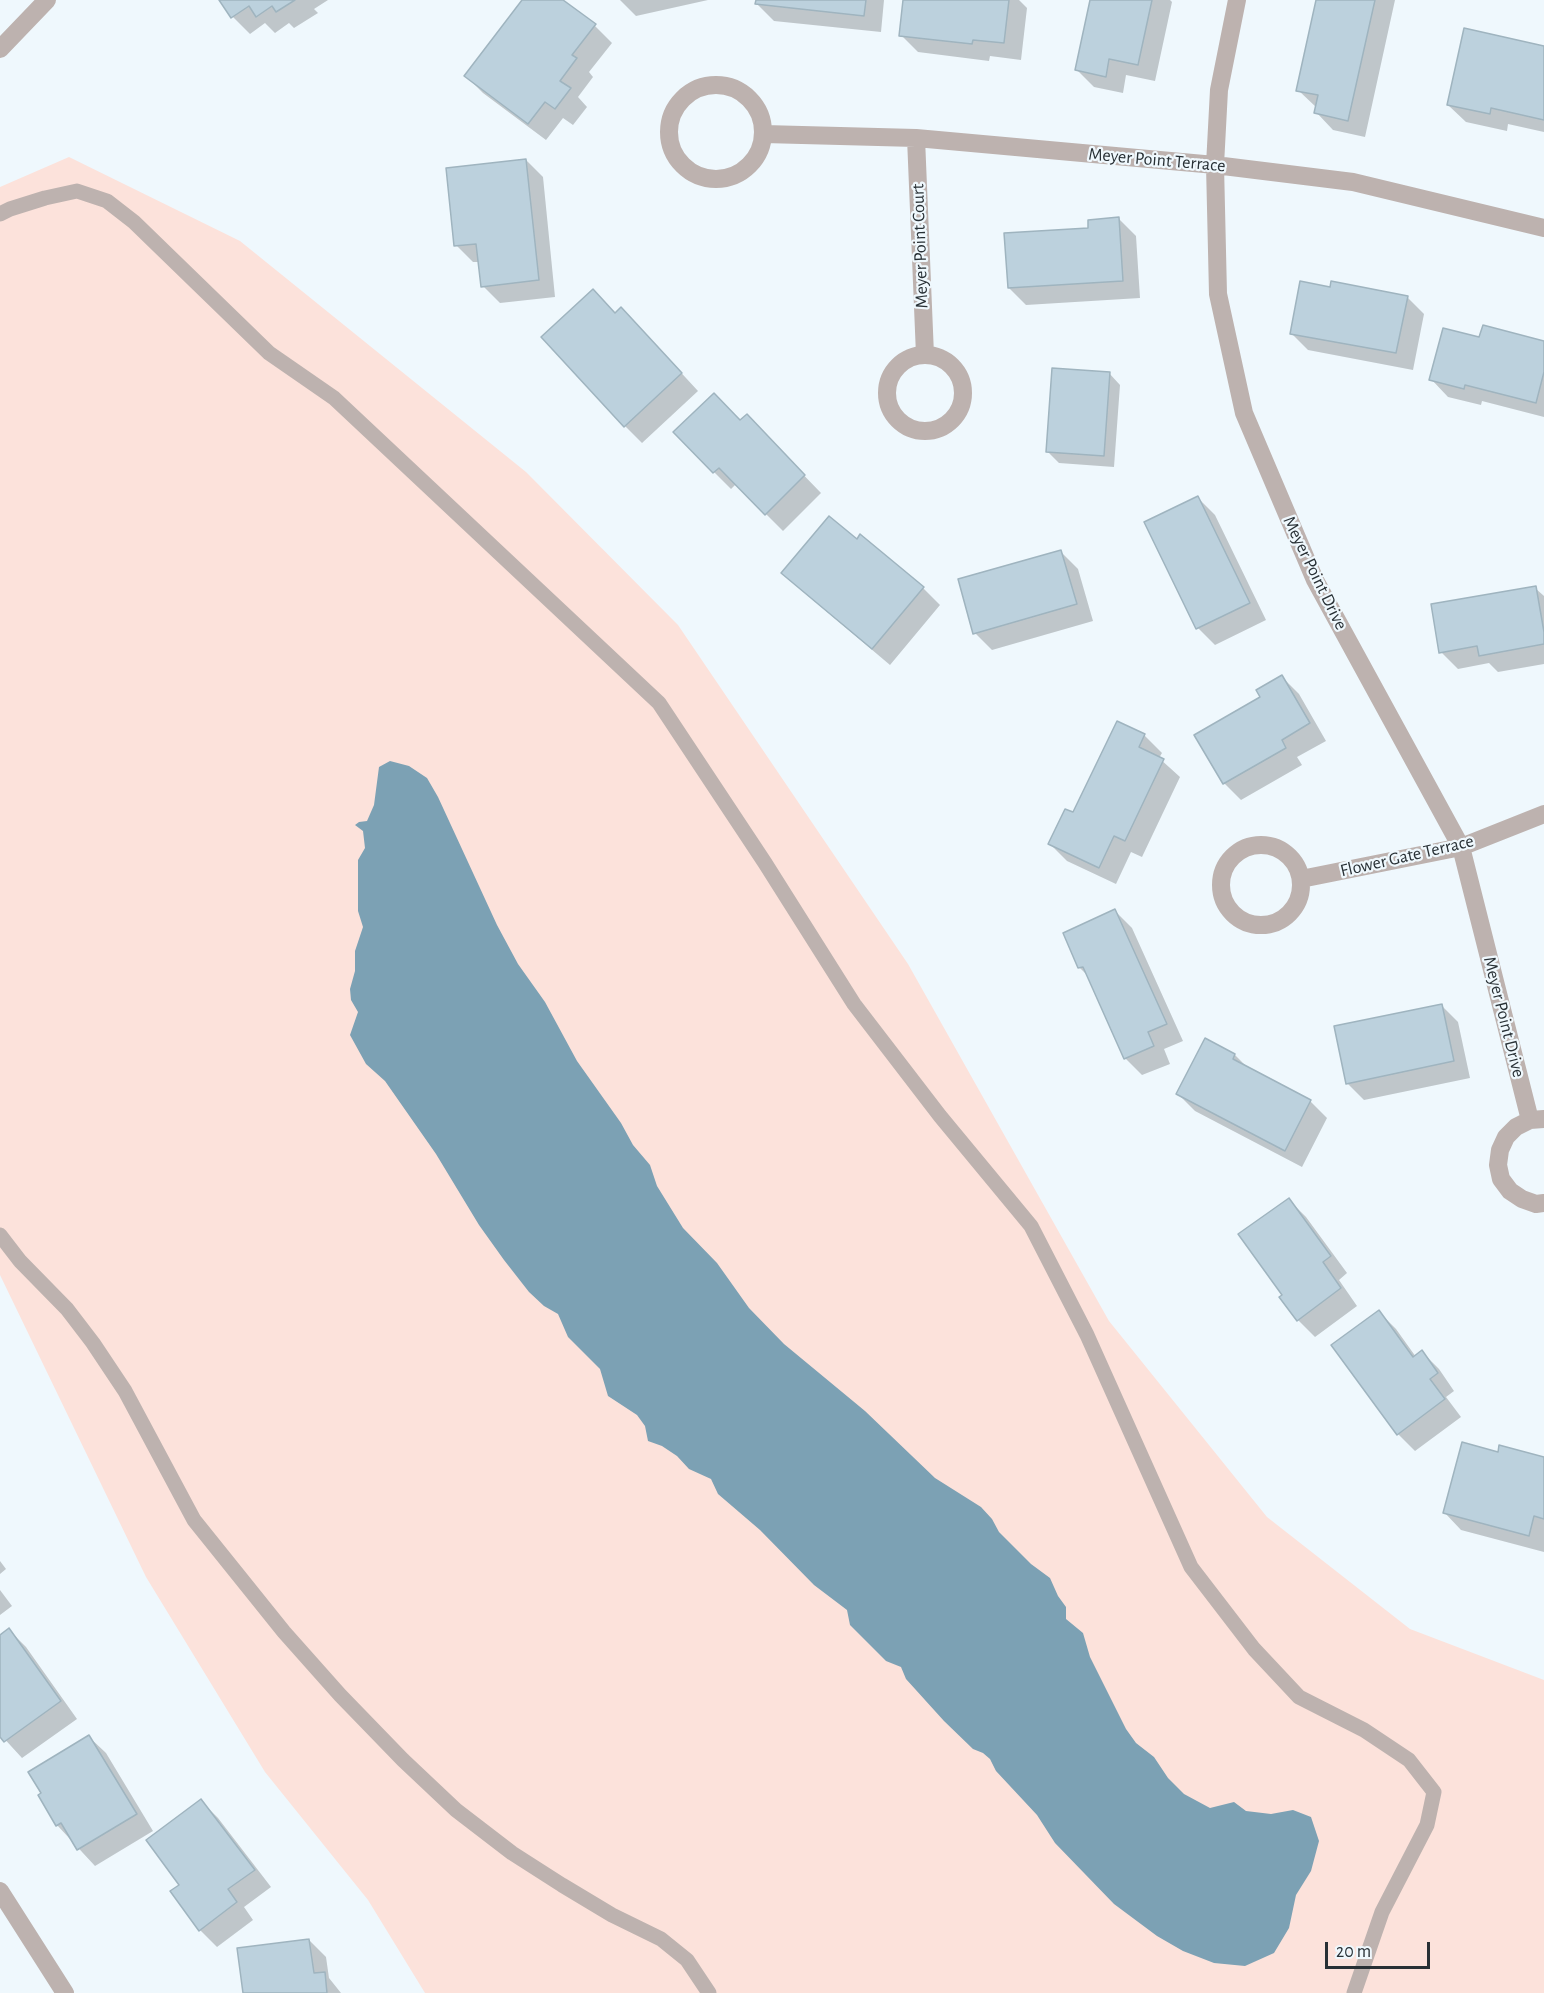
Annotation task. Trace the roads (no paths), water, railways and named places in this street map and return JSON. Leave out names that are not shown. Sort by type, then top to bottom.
[{"type":"street","points":[[0,49],[47,0]]},
{"type":"street","name":"Meyer Point Drive","points":[[1238,0],[1219,90],[1215,165],[1218,294],[1244,413],[1315,580],[1461,848],[1537,1120],[1516,1126],[1506,1137],[1500,1150],[1498,1164],[1501,1179],[1510,1191],[1522,1199],[1536,1204],[1544,1203]]},
{"type":"street","points":[[718,85],[733,88],[746,95],[759,112],[764,134],[761,149],[748,167],[729,178],[714,180],[700,177],[687,169],[674,152],[669,130],[672,116],[679,103],[690,93],[704,86],[718,85]]},
{"type":"street","name":"Meyer Point Terrace","points":[[764,134],[916,138],[1215,165],[1353,182],[1544,228]]},
{"type":"street","name":"Meyer Point Court","points":[[916,138],[925,355]]},
{"type":"street","points":[[925,355],[938,357],[949,364],[957,374],[962,386],[962,399],[957,412],[949,422],[925,431],[912,429],[900,422],[892,412],[887,399],[887,386],[892,374],[901,364],[912,357],[925,355]]},
{"type":"street","name":"Flower Gate Terrace","points":[[1301,879],[1461,848],[1544,814]]},
{"type":"street","points":[[1262,844],[1276,847],[1288,854],[1297,865],[1301,879],[1301,893],[1296,906],[1281,920],[1260,926],[1246,923],[1234,915],[1225,904],[1221,892],[1221,877],[1226,864],[1235,853],[1262,844]]},
{"type":"street","points":[[0,1891],[64,1993]]},
{"type":"lane","points":[[0,214],[45,198],[76,191],[107,201],[134,222],[269,353],[334,398],[659,703],[765,863],[854,1004],[940,1116],[1030,1226],[1087,1335],[1191,1567],[1254,1649],[1299,1696],[1364,1730],[1409,1760],[1434,1792],[1427,1825],[1382,1912],[1354,1993]]},
{"type":"lane","points":[[0,1236],[20,1261],[67,1309],[93,1343],[125,1391],[194,1520],[284,1632],[340,1695],[403,1760],[456,1810],[512,1853],[562,1886],[612,1915],[661,1939],[687,1960],[709,1993]]},
{"type":"water","points":[[390,761],[409,766],[427,778],[518,964],[545,1002],[577,1061],[621,1123],[633,1145],[650,1165],[657,1186],[683,1228],[717,1263],[749,1308],[784,1344],[865,1411],[935,1478],[981,1507],[992,1519],[999,1532],[1031,1564],[1050,1578],[1066,1607],[1066,1619],[1083,1633],[1090,1657],[1126,1729],[1136,1743],[1154,1757],[1168,1778],[1184,1794],[1210,1808],[1234,1802],[1246,1811],[1271,1814],[1293,1810],[1311,1817],[1319,1841],[1311,1871],[1296,1895],[1289,1928],[1274,1953],[1245,1966],[1214,1963],[1183,1951],[1157,1936],[1114,1904],[1055,1843],[1037,1815],[996,1771],[990,1759],[973,1749],[944,1721],[906,1679],[901,1667],[886,1661],[850,1625],[847,1610],[814,1585],[760,1530],[718,1494],[711,1479],[689,1469],[677,1456],[662,1446],[648,1441],[645,1426],[637,1415],[608,1396],[600,1369],[568,1337],[558,1314],[544,1306],[529,1292],[504,1260],[479,1225],[436,1154],[385,1081],[366,1064],[350,1035],[358,1012],[351,1000],[350,989],[355,971],[355,951],[363,927],[358,911],[358,860],[365,848],[363,831],[355,825],[367,821],[374,805],[379,767]]}]
